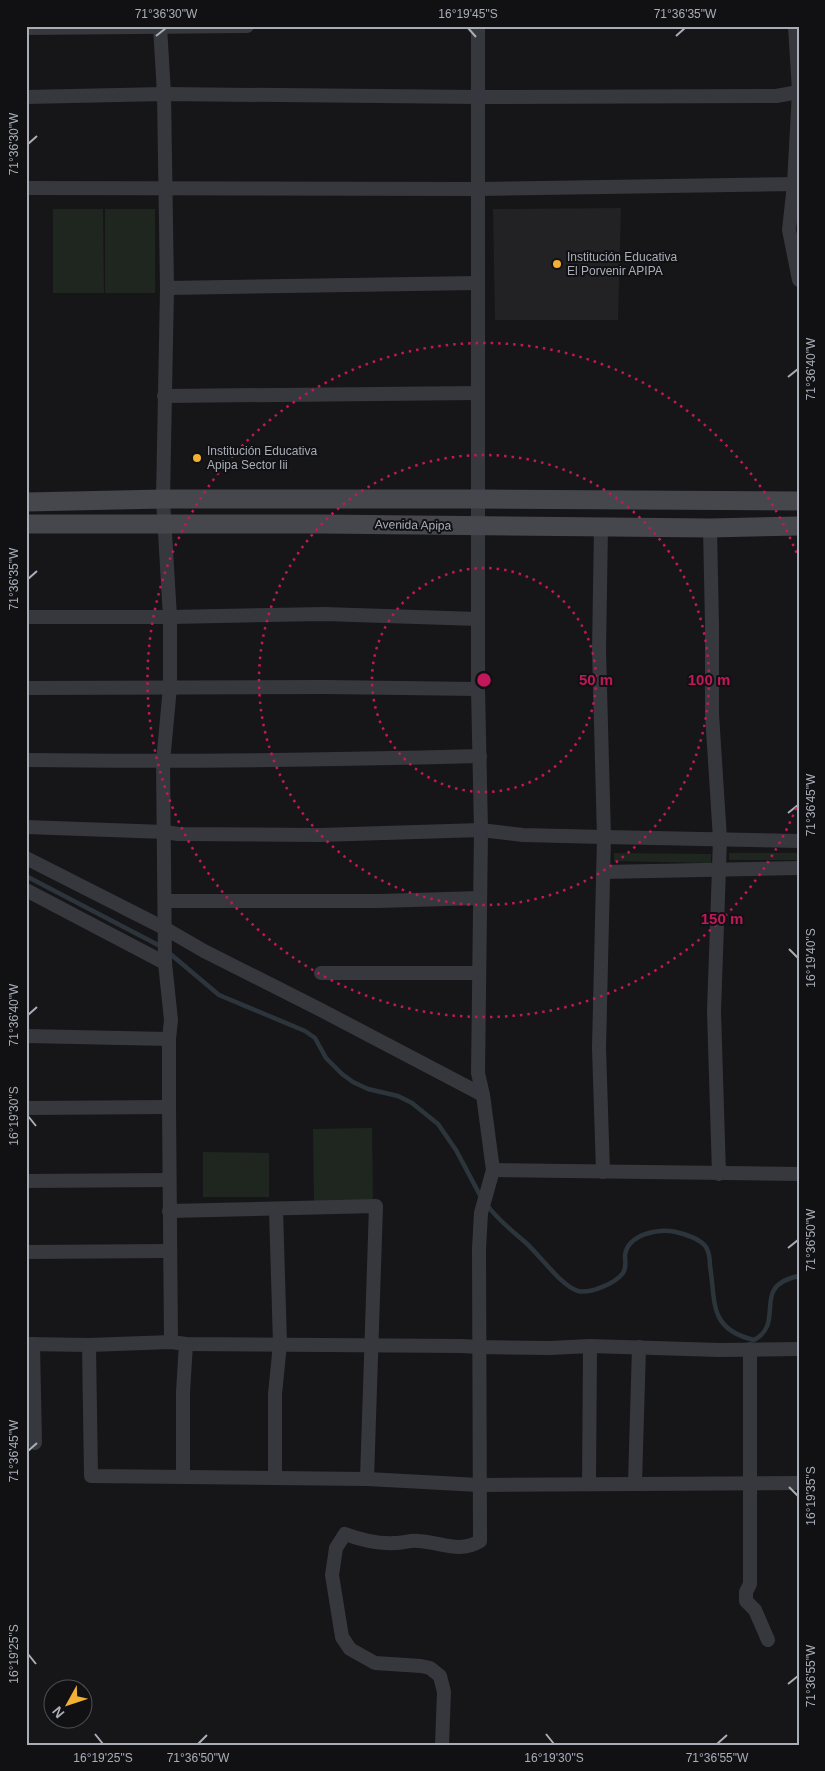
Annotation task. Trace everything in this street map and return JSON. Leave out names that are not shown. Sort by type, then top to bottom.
[{"type":"street","points":[[26,28],[246,26]]},
{"type":"street","points":[[442,1745],[444,1692],[440,1676],[430,1668],[421,1666],[375,1663],[350,1649],[342,1637],[332,1575],[336,1548],[344,1534],[361,1540],[382,1543],[417,1540],[461,1548],[480,1541],[479,1249],[481,1213],[493,1170],[478,1073],[481,830],[478,688],[478,26]]},
{"type":"street","points":[[794,26],[799,92],[797,184],[789,230],[799,280]]},
{"type":"street","points":[[160,27],[164,94],[166,288],[163,500],[170,617],[170,687],[163,762],[165,963],[171,1020],[169,1039],[171,1342]]},
{"type":"street","points":[[26,97],[164,94],[478,97],[776,96],[799,92]]},
{"type":"street","points":[[26,188],[479,189],[797,184]]},
{"type":"street","points":[[166,288],[477,284]]},
{"type":"street","points":[[164,396],[478,394]]},
{"type":"street","name":"Avenida Apipa","points":[[26,502],[478,499],[799,501]]},
{"type":"street","name":"Avenida Apipa","points":[[26,524],[710,528],[799,526]]},
{"type":"street","points":[[601,527],[599,650],[604,837],[599,1048],[603,1172]]},
{"type":"street","points":[[710,528],[712,714],[720,839],[714,1011],[719,1174]]},
{"type":"street","points":[[26,617],[324,614],[478,619]]},
{"type":"street","points":[[26,688],[478,688]]},
{"type":"street","points":[[26,760],[163,762],[321,761],[480,756]]},
{"type":"street","points":[[26,827],[178,834],[320,834],[481,830],[523,834],[604,837],[799,841]]},
{"type":"street","points":[[26,858],[166,929],[204,951],[321,1010],[483,1096]]},
{"type":"street","points":[[603,872],[799,868]]},
{"type":"street","points":[[26,890],[165,963]]},
{"type":"street","points":[[165,902],[379,901],[480,898]]},
{"type":"street","points":[[321,973],[478,973]]},
{"type":"street","points":[[26,1036],[169,1039]]},
{"type":"street","points":[[26,1108],[169,1108]]},
{"type":"street","points":[[493,1170],[799,1174]]},
{"type":"street","points":[[26,1181],[169,1180]]},
{"type":"street","points":[[169,1211],[376,1206],[368,1479]]},
{"type":"street","points":[[275,1477],[275,1394],[280,1344],[276,1208]]},
{"type":"street","points":[[26,1252],[169,1251]]},
{"type":"street","points":[[35,1443],[30,1344],[89,1345],[171,1342],[186,1344],[550,1348],[590,1346],[719,1350],[799,1349]]},
{"type":"street","points":[[183,1476],[183,1392],[186,1344]]},
{"type":"street","points":[[89,1345],[91,1476],[368,1479],[480,1485],[799,1483]]},
{"type":"street","points":[[590,1346],[590,1484]]},
{"type":"street","points":[[635,1483],[639,1347]]},
{"type":"street","points":[[750,1349],[750,1584],[746,1592],[746,1601],[755,1610],[768,1640]]},
{"type":"shaded area","name":"Institución Educativa El Porvenir APIPA","points":[[621,208],[618,320],[495,320],[493,209]]},
{"type":"shaded area","points":[[53,209],[103,209],[104,293],[53,293]]},
{"type":"shaded area","points":[[105,209],[155,209],[155,293],[105,293]]},
{"type":"shaded area","points":[[614,853],[711,854],[711,863],[614,861]]},
{"type":"shaded area","points":[[729,853],[799,853],[799,860],[729,860]]},
{"type":"shaded area","points":[[372,1128],[373,1202],[314,1203],[313,1129]]},
{"type":"shaded area","points":[[203,1152],[269,1153],[269,1197],[203,1197]]},
{"type":"waterway","points":[[26,876],[162,947]]},
{"type":"waterway","points":[[168,952],[219,995],[305,1031],[315,1038],[326,1058],[353,1082],[368,1089],[398,1096],[412,1103],[438,1124],[456,1150],[482,1199]]},
{"type":"waterway","points":[[487,1205],[500,1220],[531,1247],[557,1276],[571,1288],[578,1291],[596,1289],[620,1277],[625,1269],[627,1248],[638,1237],[653,1232],[669,1231],[696,1239],[708,1251],[714,1302],[721,1321],[739,1335],[754,1340],[763,1332],[768,1324],[771,1296],[776,1288],[784,1281],[799,1276]]},
{"type":"place","name":"Institución Educativa El Porvenir APIPA","points":[[557,264]]},
{"type":"place","name":"Institución Educativa Apipa Sector Iii","points":[[197,458]]}]
